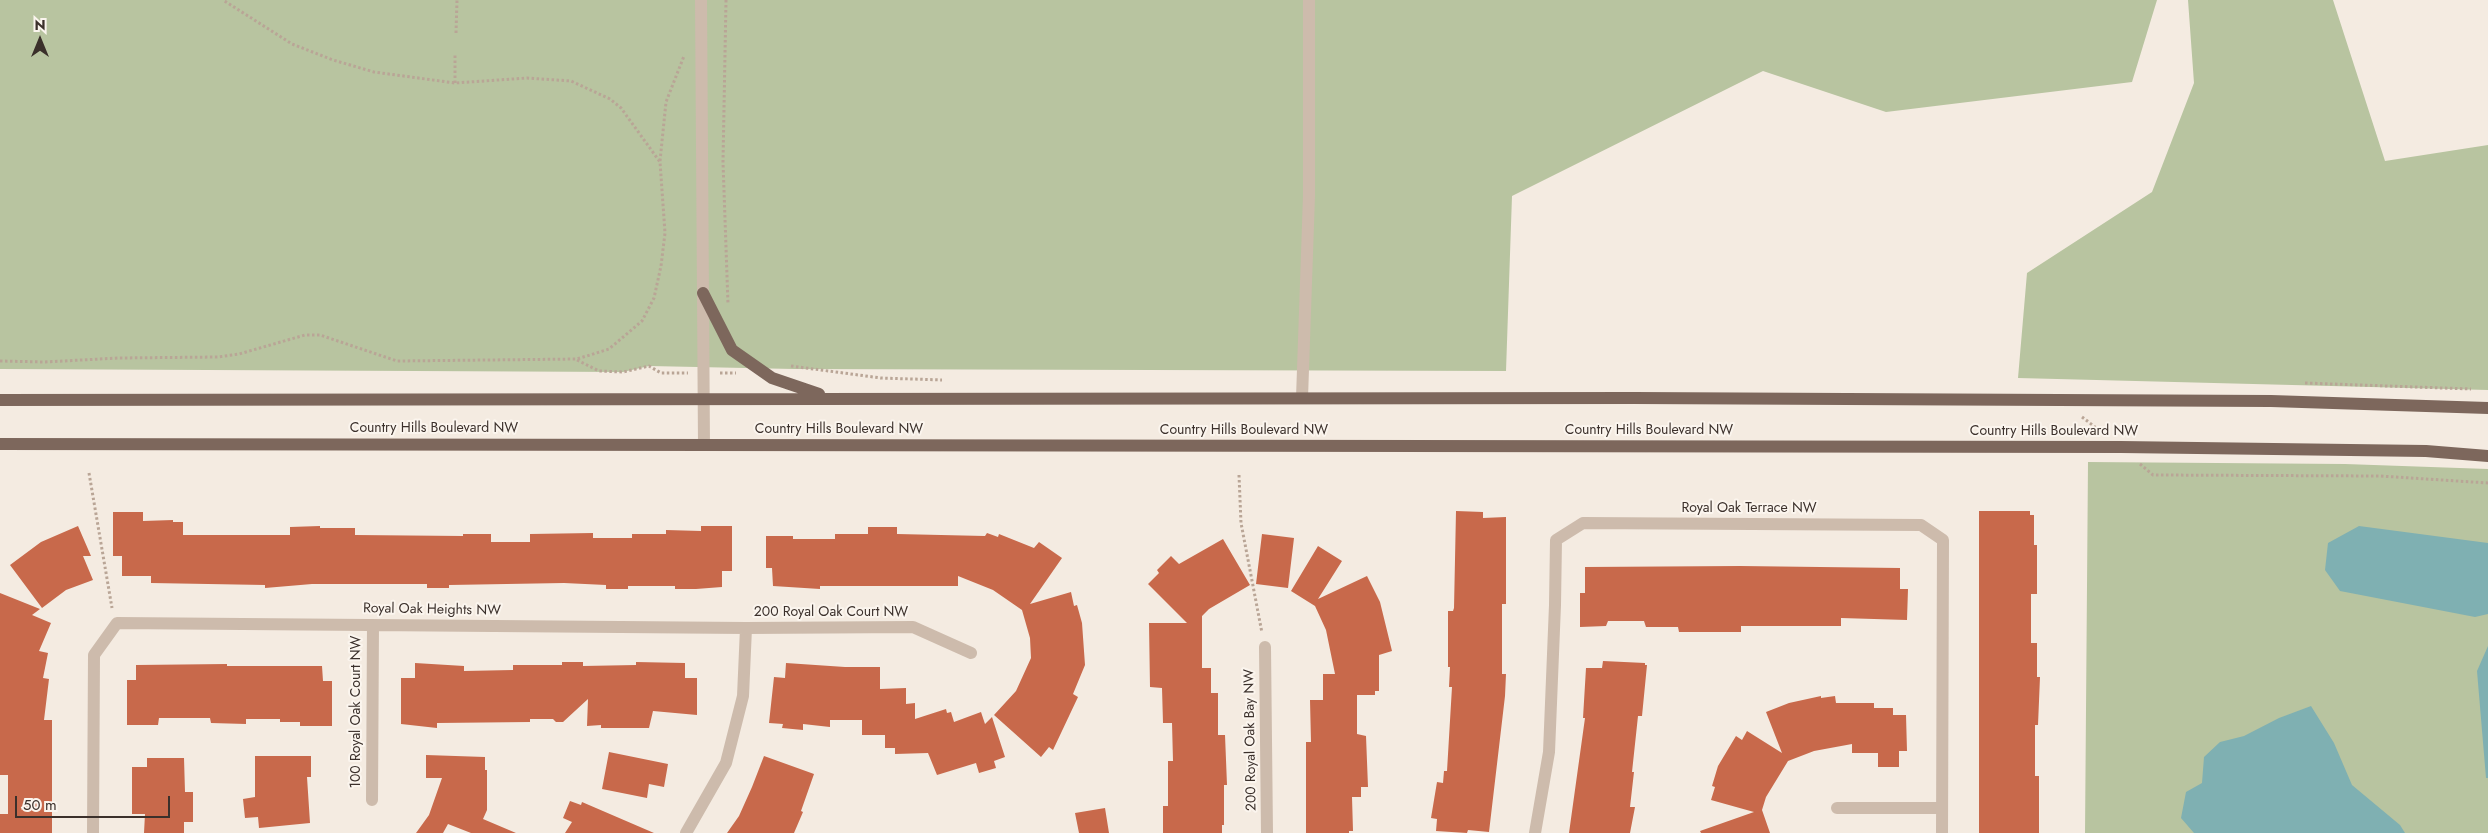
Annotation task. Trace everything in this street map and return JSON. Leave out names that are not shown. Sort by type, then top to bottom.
[{"type":"main road","points":[[703,294],[732,350],[772,378],[828,398]]},
{"type":"main road","points":[[0,400],[1302,398],[2261,401],[2488,408]]},
{"type":"main road","name":"Country Hills Boulevard NW","points":[[0,444],[2121,447],[2426,451],[2488,456]]},
{"type":"street","points":[[701,0],[704,444]]},
{"type":"street","points":[[1302,398],[1308,224],[1309,0]]},
{"type":"street","name":"Royal Oak Terrace NW","points":[[1535,833],[1548,752],[1556,540],[1583,523],[1921,525],[1943,540],[1942,833]]},
{"type":"street","points":[[93,833],[94,655],[116,622]]},
{"type":"street","name":"Royal Oak Heights NW","points":[[116,622],[746,628]]},
{"type":"street","name":"100 Royal Oak Court NW","points":[[372,800],[373,625]]},
{"type":"street","name":"200 Royal Oak Court NW","points":[[746,628],[913,627],[971,653]]},
{"type":"street","points":[[686,833],[726,763],[743,696],[746,628]]},
{"type":"street","name":"200 Royal Oak Bay NW","points":[[1265,647],[1268,833]]},
{"type":"street","points":[[1837,808],[1942,808]]},
{"type":"path","points":[[223,0],[292,44],[333,60],[374,72],[454,83],[527,78],[571,80],[590,88],[621,108],[660,162]]},
{"type":"path","points":[[456,0],[456,32]]},
{"type":"path","points":[[726,0],[723,162],[728,306]]},
{"type":"path","points":[[0,361],[45,362],[218,357],[239,354],[304,335],[320,335],[397,361],[577,360],[609,349],[642,322],[654,298],[662,266],[665,233],[660,162],[666,102],[686,52]]},
{"type":"path","points":[[454,83],[455,55]]},
{"type":"path","points":[[577,360],[599,371],[624,372],[649,366],[662,373]]},
{"type":"path","points":[[790,365],[800,366]]},
{"type":"path","points":[[89,473],[110,598],[116,622]]},
{"type":"path","points":[[1239,475],[1241,523],[1265,647]]},
{"type":"green space","points":[[0,0],[2157,0],[2132,82],[1886,112],[1763,71],[1512,196],[1506,371],[794,369],[649,366],[623,372],[0,369]]},
{"type":"green space","points":[[2188,0],[2333,0],[2385,161],[2488,145],[2488,390],[2018,378],[2027,273],[2152,192],[2194,83]]},
{"type":"green space","points":[[2088,462],[2345,464],[2488,469],[2488,833],[2085,833]]},
{"type":"water","points":[[2359,526],[2488,543],[2488,614],[2475,617],[2340,591],[2325,570],[2328,543]]},
{"type":"water","points":[[2488,646],[2488,778],[2486,778],[2477,671]]},
{"type":"water","points":[[2311,706],[2334,743],[2352,785],[2400,825],[2405,833],[2194,833],[2181,818],[2186,792],[2202,783],[2204,757],[2220,742],[2244,736],[2279,718]]},
{"type":"building","points":[[1456,511],[1483,512],[1483,518],[1506,517],[1506,604],[1502,604],[1502,674],[1506,674],[1505,696],[1489,832],[1468,830],[1467,833],[1436,831],[1437,819],[1431,818],[1437,782],[1443,783],[1444,771],[1447,771],[1452,687],[1449,687],[1448,611],[1453,611],[1454,608]]},
{"type":"building","points":[[1979,511],[2030,511],[2030,515],[2034,515],[2034,545],[2037,545],[2037,594],[2031,594],[2031,643],[2037,643],[2037,677],[2040,677],[2038,725],[2035,725],[2035,776],[2039,776],[2039,833],[1979,833]]},
{"type":"building","points":[[113,512],[143,512],[143,521],[173,520],[173,522],[183,522],[183,535],[290,535],[290,527],[320,526],[320,528],[355,528],[355,535],[463,536],[463,534],[491,534],[491,542],[530,542],[530,534],[593,533],[593,538],[632,538],[632,534],[666,534],[666,530],[701,531],[701,526],[732,526],[732,571],[722,571],[722,587],[696,589],[675,589],[675,586],[628,586],[628,589],[606,589],[606,585],[564,583],[449,585],[449,588],[427,588],[427,584],[312,584],[265,588],[265,585],[151,583],[151,576],[122,576],[122,556],[113,556]]},
{"type":"building","points":[[78,526],[91,556],[83,556],[93,580],[66,590],[42,608],[10,565],[41,542]]},
{"type":"building","points":[[868,527],[897,527],[897,534],[985,536],[987,533],[998,537],[999,534],[1034,548],[1039,542],[1062,558],[1030,604],[1071,592],[1074,606],[1077,605],[1082,623],[1085,665],[1073,694],[1078,697],[1053,750],[1049,747],[1041,757],[994,715],[1016,691],[1031,658],[1030,638],[1022,610],[993,590],[958,576],[958,586],[820,586],[820,589],[773,586],[772,568],[766,568],[766,536],[793,536],[793,539],[835,539],[835,534],[868,534]]},
{"type":"building","points":[[1262,534],[1294,538],[1288,588],[1256,584]]},
{"type":"building","points":[[1223,539],[1250,585],[1209,609],[1202,616],[1202,668],[1211,668],[1211,693],[1218,693],[1218,735],[1225,735],[1227,785],[1224,785],[1224,825],[1222,825],[1222,833],[1163,833],[1163,806],[1168,806],[1168,761],[1173,761],[1172,723],[1163,723],[1162,688],[1150,687],[1149,623],[1187,623],[1148,584],[1159,573],[1157,570],[1171,556],[1179,564]]},
{"type":"building","points":[[1318,546],[1342,561],[1318,599],[1367,576],[1380,602],[1392,651],[1379,655],[1379,691],[1375,691],[1375,695],[1357,695],[1357,734],[1366,736],[1368,787],[1361,787],[1361,797],[1352,797],[1353,831],[1349,831],[1349,833],[1306,833],[1306,742],[1311,742],[1310,700],[1323,700],[1323,674],[1335,674],[1326,630],[1315,606],[1291,591]]},
{"type":"building","points":[[1585,567],[1900,568],[1900,589],[1908,589],[1907,620],[1841,618],[1841,626],[1741,626],[1741,632],[1679,632],[1678,627],[1646,627],[1644,621],[1608,621],[1606,626],[1580,627],[1580,593],[1585,593]]},
{"type":"building","points":[[0,593],[40,609],[32,615],[51,623],[39,651],[48,653],[43,678],[49,679],[44,720],[52,720],[52,833],[0,833],[0,814],[8,814],[8,775],[0,775]]},
{"type":"building","points":[[1603,661],[1645,663],[1647,665],[1642,716],[1638,716],[1632,772],[1634,772],[1630,807],[1635,807],[1630,833],[1569,833],[1585,718],[1583,718],[1586,668],[1602,668]]},
{"type":"building","points":[[562,662],[583,662],[583,666],[636,665],[636,662],[685,663],[685,678],[697,678],[697,715],[653,711],[649,728],[601,728],[601,725],[587,726],[588,699],[563,722],[556,722],[553,719],[530,719],[530,722],[437,723],[437,728],[401,724],[401,678],[415,678],[415,663],[464,666],[464,671],[513,670],[513,665],[562,665]]},
{"type":"building","points":[[786,663],[880,667],[880,689],[906,688],[906,704],[915,703],[915,719],[946,709],[947,713],[951,712],[954,722],[981,712],[985,724],[992,717],[1005,757],[994,761],[996,768],[979,773],[976,763],[937,775],[928,753],[895,754],[895,748],[885,748],[885,735],[862,735],[862,720],[830,720],[830,727],[803,724],[803,730],[782,728],[783,724],[769,723],[774,677],[785,678]]},
{"type":"building","points":[[227,664],[227,666],[322,666],[323,681],[332,681],[332,726],[300,726],[300,722],[280,722],[280,719],[246,719],[246,724],[211,723],[210,718],[159,718],[158,725],[127,725],[127,680],[136,680],[136,665]]},
{"type":"building","points":[[1821,696],[1821,698],[1835,696],[1836,703],[1874,703],[1874,708],[1893,708],[1893,715],[1906,715],[1907,751],[1899,751],[1899,767],[1878,767],[1878,753],[1852,753],[1852,744],[1814,751],[1788,761],[1766,797],[1762,810],[1770,833],[1701,833],[1700,831],[1754,812],[1711,800],[1715,787],[1712,786],[1718,766],[1736,736],[1742,740],[1747,731],[1782,753],[1766,712],[1789,703]]},
{"type":"building","points":[[609,752],[668,764],[664,787],[649,784],[647,798],[602,789]]},
{"type":"building","points":[[426,755],[485,757],[485,770],[487,770],[487,810],[483,819],[516,833],[471,833],[448,824],[443,833],[416,833],[429,815],[442,778],[426,778]]},
{"type":"building","points":[[255,756],[311,756],[311,777],[307,777],[310,823],[259,828],[258,817],[245,818],[243,799],[255,797]]},
{"type":"building","points":[[764,756],[814,774],[801,811],[803,812],[794,833],[727,833],[739,816]]},
{"type":"building","points":[[147,758],[184,758],[185,792],[193,792],[193,822],[184,822],[184,833],[144,833],[145,814],[132,814],[132,767],[147,767]]},
{"type":"building","points":[[570,801],[581,805],[582,802],[654,833],[565,833],[572,822],[563,818]]},
{"type":"building","points":[[1105,808],[1109,833],[1079,833],[1075,813]]}]
